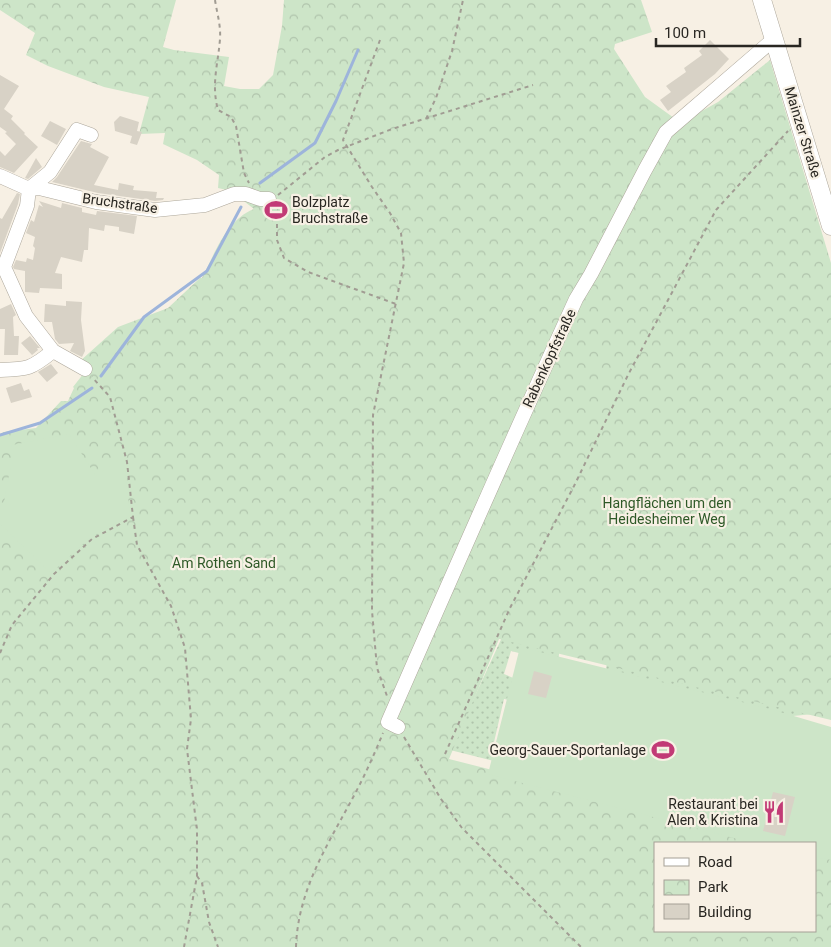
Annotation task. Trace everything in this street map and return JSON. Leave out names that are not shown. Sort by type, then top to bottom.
[{"type":"main road","name":"Mainzer Straße","points":[[762,0],[831,226]]},
{"type":"street","name":"Rabenkopfstraße","points":[[393,724],[394,707],[576,298],[592,274],[666,132],[774,39]]},
{"type":"street","points":[[85,369],[53,351],[26,316],[2,267],[27,206],[30,189],[50,172],[77,130],[91,135]]},
{"type":"street","name":"Bruchstraße","points":[[0,176],[30,189],[39,188],[96,202],[155,210],[205,205],[234,194],[246,194],[261,198]]},
{"type":"street","points":[[0,370],[34,366],[53,351]]},
{"type":"path","points":[[215,0],[220,40],[214,78],[214,98],[218,110],[231,117],[236,126],[244,173],[277,220],[277,240],[284,258],[308,272],[397,304]]},
{"type":"path","points":[[426,119],[436,98],[452,51],[463,0]]},
{"type":"path","points":[[380,40],[343,140],[401,233],[404,263],[373,415],[372,611],[377,668],[388,698],[394,707]]},
{"type":"path","points":[[261,198],[284,192],[324,157],[346,146],[532,85]]},
{"type":"path","points":[[445,754],[510,608],[574,486],[632,368],[716,210],[799,119]]},
{"type":"path","points":[[85,369],[110,397],[127,462],[137,545],[171,606],[185,648],[191,719],[187,749],[196,830],[197,876],[184,947]]},
{"type":"path","points":[[0,653],[12,625],[54,574],[92,539],[133,517]]},
{"type":"path","points":[[296,947],[304,898],[325,847],[393,724],[462,828],[581,947]]},
{"type":"path","points":[[197,876],[202,883],[209,922],[218,947]]},
{"type":"green space","name":"Am Rothen Sand","points":[[0,0],[176,0],[163,47],[229,57],[224,86],[240,89],[259,89],[273,75],[282,26],[284,0],[641,0],[652,32],[615,44],[614,49],[645,97],[674,118],[691,117],[718,102],[770,60],[831,263],[831,720],[499,639],[449,759],[777,842],[654,842],[654,932],[816,932],[816,852],[831,856],[831,947],[0,947],[0,434],[36,428],[61,401],[68,401],[73,387],[84,373],[79,362],[118,327],[168,308],[202,278],[222,238],[236,221],[254,209],[231,191],[218,188],[219,175],[197,160],[163,144],[165,133],[139,134],[149,97],[104,87],[48,66],[26,55],[35,33],[0,10]]},
{"type":"green space","points":[[69,434],[96,476],[124,456],[130,516],[91,537],[51,573],[0,524],[0,504],[4,502],[12,445]]},
{"type":"green space","points":[[504,633],[560,646],[558,663],[511,651],[504,674],[518,680],[513,701],[504,699],[491,755],[496,757],[494,761],[450,750]]},
{"type":"green space","name":"Georg-Sauer-Sportanlage","points":[[520,647],[770,709],[831,727],[831,860],[816,857],[816,842],[749,842],[488,774]]},
{"type":"green space","points":[[607,661],[813,714],[783,717],[606,670]]},
{"type":"building","points":[[710,40],[729,59],[715,74],[668,111],[660,100],[671,92],[666,86],[686,72],[684,68],[702,55],[699,51]]},
{"type":"building","points":[[0,75],[19,86],[4,109],[13,116],[11,119],[38,147],[14,173],[0,167],[0,151],[5,156],[16,144],[5,133],[7,132],[0,127]]},
{"type":"building","points":[[120,116],[139,122],[137,131],[142,132],[137,145],[130,143],[132,136],[115,131],[114,122]]},
{"type":"building","points":[[50,121],[66,129],[57,145],[41,136]]},
{"type":"building","points":[[81,141],[92,144],[90,147],[109,157],[94,185],[118,190],[119,183],[134,186],[133,190],[157,192],[156,198],[164,198],[163,200],[155,201],[98,193],[52,182]]},
{"type":"building","points":[[36,158],[42,167],[28,179],[25,178]]},
{"type":"building","points":[[17,193],[20,194],[18,204],[0,253],[0,218],[2,219]]},
{"type":"building","points":[[39,201],[61,208],[62,203],[82,208],[82,212],[96,215],[97,211],[137,216],[134,234],[119,231],[119,227],[105,225],[104,231],[89,228],[88,250],[84,250],[82,262],[61,257],[55,273],[62,274],[62,289],[40,288],[39,293],[25,292],[25,271],[14,269],[13,267],[16,260],[26,262],[27,258],[33,260],[35,237],[26,233],[31,220],[34,222],[39,205],[43,207]]},
{"type":"building","points":[[66,301],[82,302],[81,320],[85,351],[82,357],[70,351],[74,343],[59,344],[55,339],[52,322],[44,322],[45,304],[66,306]]},
{"type":"building","points":[[11,304],[16,315],[13,317],[14,336],[19,336],[18,355],[4,355],[5,329],[0,329],[0,309]]},
{"type":"building","points":[[30,336],[40,348],[37,348],[38,350],[32,355],[21,343]]},
{"type":"building","points":[[51,364],[58,373],[47,382],[38,372]]},
{"type":"building","points":[[21,383],[24,391],[29,389],[32,397],[11,403],[6,388]]},
{"type":"building","points":[[534,671],[552,676],[546,698],[528,694]]},
{"type":"building","points":[[773,792],[795,797],[785,836],[763,831]]},
{"type":"waterway","points":[[260,183],[315,143],[358,50]]},
{"type":"waterway","points":[[101,376],[144,317],[207,271],[241,207]]},
{"type":"waterway","points":[[0,435],[40,423],[92,388]]},
{"type":"place","name":"Bolzplatz Bruchstraße","points":[[276,210]]},
{"type":"place","name":"Georg-Sauer-Sportanlage","points":[[663,750]]},
{"type":"place","name":"Restaurant bei Alen & Kristina","points":[[774,812]]},
{"type":"park label","name":"Hangflächen um den Heidesheimer Weg","points":[[667,512]]}]
